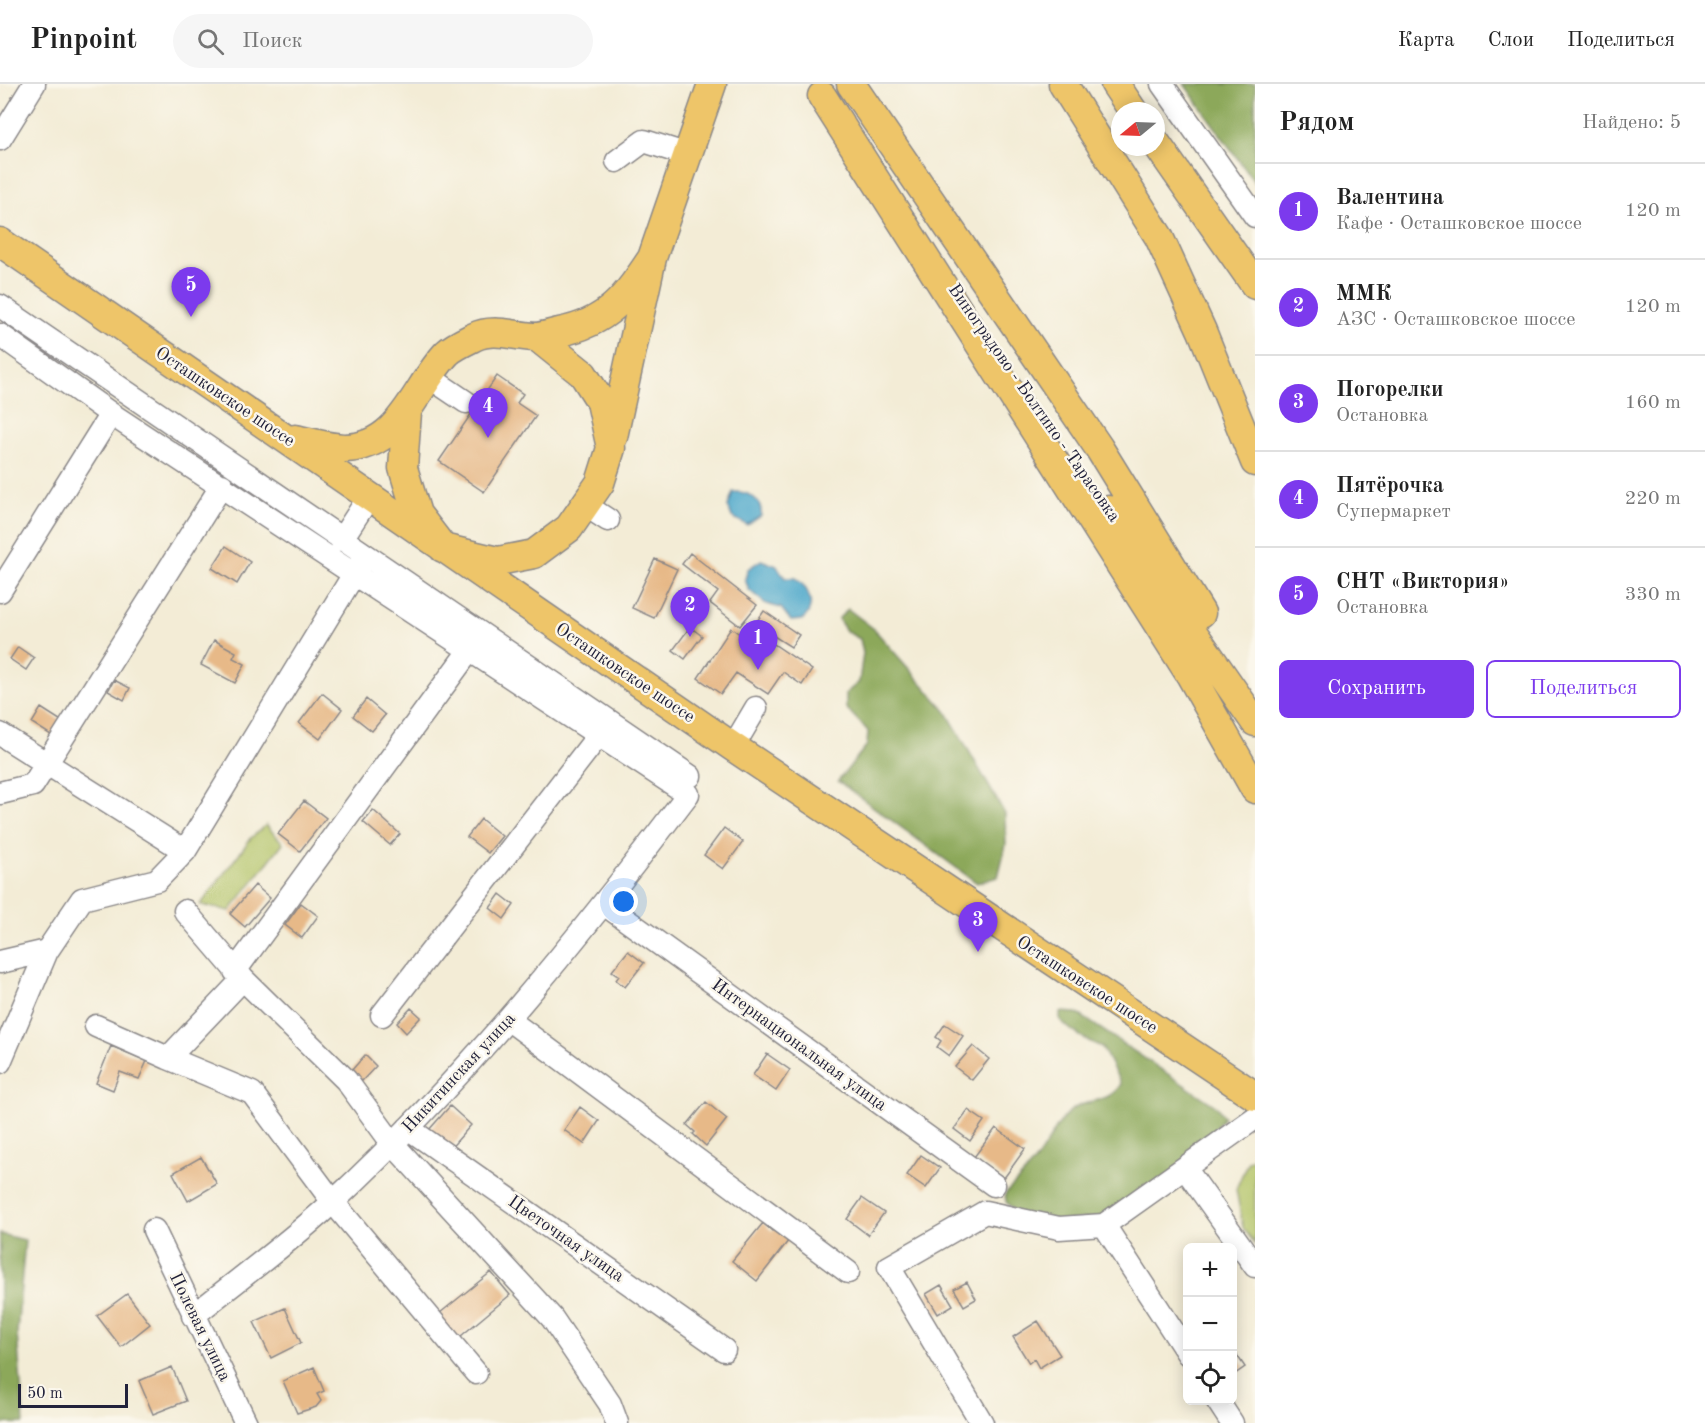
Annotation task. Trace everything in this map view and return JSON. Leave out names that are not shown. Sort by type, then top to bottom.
[{"type":"main road","points":[[407,412],[403,468],[417,514],[443,548],[498,561],[534,554],[569,528],[596,513],[600,483],[611,448],[652,258],[712,84]]},
{"type":"main road","points":[[851,84],[1099,448],[1255,700]]},
{"type":"main road","points":[[1063,84],[1159,237],[1255,412]]},
{"type":"main road","points":[[1114,84],[1127,102]]},
{"type":"main road","points":[[817,90],[1172,646],[1255,789]]},
{"type":"main road","name":"Виноградово - Болтино - Тарасовка","points":[[817,90],[1255,722]]},
{"type":"main road","points":[[1165,156],[1255,285]]},
{"type":"main road","points":[[1159,237],[1202,331],[1255,462]]},
{"type":"main road","name":"Осташковское шоссе","points":[[0,242],[733,747],[1255,1096]]},
{"type":"main road","points":[[284,437],[343,448],[363,446],[387,435],[407,412],[448,352],[477,336],[510,332],[537,337],[576,329],[611,311],[628,294],[652,258]]},
{"type":"main road","points":[[537,337],[583,374],[601,402],[611,448]]},
{"type":"street","points":[[0,139],[34,84]]},
{"type":"street","points":[[1162,84],[1255,216]]},
{"type":"street","points":[[617,161],[644,141],[688,155]]},
{"type":"street","points":[[2,313],[341,540],[359,566],[469,651],[598,736],[689,785]]},
{"type":"street","points":[[0,335],[111,414],[222,485],[359,566],[689,785]]},
{"type":"street","points":[[429,377],[466,402]]},
{"type":"street","points":[[0,591],[111,414]]},
{"type":"street","points":[[0,794],[33,785],[222,485]]},
{"type":"street","points":[[341,540],[369,497]]},
{"type":"street","points":[[0,1062],[47,951],[82,899],[157,880],[185,851],[359,566]]},
{"type":"street","points":[[168,1058],[239,975],[469,651]]},
{"type":"street","points":[[733,747],[756,708]]},
{"type":"street","points":[[0,734],[185,851]]},
{"type":"street","points":[[382,1015],[598,736]]},
{"type":"street","name":"Никитинская улица","points":[[193,1316],[333,1202],[509,1020],[604,904],[689,785]]},
{"type":"street","name":"Интернациональная улица","points":[[604,904],[994,1185]]},
{"type":"street","points":[[185,911],[239,975],[400,1135],[552,1318],[610,1404],[617,1423]]},
{"type":"street","points":[[0,962],[47,951]]},
{"type":"street","points":[[509,1020],[848,1272]]},
{"type":"street","points":[[96,1026],[252,1093],[333,1202],[476,1373]]},
{"type":"street","points":[[980,1422],[889,1267],[985,1212],[1059,1228],[1104,1225],[1255,1118]]},
{"type":"street","name":"Цветочная улица","points":[[400,1135],[724,1350]]},
{"type":"street","points":[[1185,1168],[1255,1266]]},
{"type":"street","points":[[1104,1225],[1186,1351]]},
{"type":"street","name":"Полевая улица","points":[[154,1230],[193,1316],[246,1423]]},
{"type":"street","points":[[1220,1405],[1232,1423]]},
{"type":"green space","points":[[1184,84],[1255,84],[1255,183]]},
{"type":"green space","points":[[848,609],[874,629],[946,711],[1005,814],[1006,845],[998,877],[977,883],[838,781],[867,745],[868,731],[846,708],[846,693],[859,682],[863,653],[860,639],[847,632],[838,619]]},
{"type":"green space","points":[[266,825],[283,843],[230,911],[200,905],[251,838]]},
{"type":"green space","points":[[1060,1012],[1076,1013],[1083,1017],[1217,1107],[1224,1117],[1215,1129],[1206,1158],[1104,1217],[1055,1222],[1017,1214],[1006,1202],[1005,1194],[1036,1160],[1067,1114],[1080,1105],[1109,1096],[1121,1084],[1102,1047],[1069,1028],[1060,1020]]},
{"type":"green space","points":[[1255,1158],[1255,1244],[1243,1228],[1236,1189],[1248,1161]]},
{"type":"green space","points":[[0,1234],[25,1240],[17,1333],[24,1423],[0,1423]]},
{"type":"water","points":[[733,492],[753,497],[760,505],[761,516],[747,525],[732,517],[728,506]]},
{"type":"water","points":[[761,560],[777,566],[785,578],[795,578],[805,587],[810,604],[807,615],[802,620],[791,621],[781,608],[766,604],[749,590],[745,579],[748,569]]},
{"type":"building","points":[[497,376],[523,394],[517,403],[536,416],[484,492],[439,461]]},
{"type":"building","points":[[226,546],[250,562],[237,584],[212,568]]},
{"type":"building","points":[[690,553],[757,605],[740,626],[710,603],[718,592],[682,564]]},
{"type":"building","points":[[655,559],[677,569],[654,618],[632,608]]},
{"type":"building","points":[[764,611],[799,635],[791,647],[755,624]]},
{"type":"building","points":[[690,627],[702,636],[685,659],[673,650]]},
{"type":"building","points":[[731,628],[750,641],[756,632],[812,670],[802,685],[783,672],[768,694],[736,673],[721,694],[698,678]]},
{"type":"building","points":[[214,640],[236,652],[233,658],[245,664],[235,683],[201,665]]},
{"type":"building","points":[[18,647],[34,658],[26,670],[10,659]]},
{"type":"building","points":[[114,680],[130,688],[124,700],[108,691]]},
{"type":"building","points":[[322,693],[342,709],[320,739],[299,723]]},
{"type":"building","points":[[366,699],[385,715],[372,731],[353,716]]},
{"type":"building","points":[[41,708],[63,722],[54,737],[32,723]]},
{"type":"building","points":[[304,801],[326,818],[300,851],[278,834]]},
{"type":"building","points":[[373,810],[400,834],[390,845],[363,822]]},
{"type":"building","points":[[481,819],[502,836],[488,853],[467,837]]},
{"type":"building","points":[[724,828],[743,842],[723,869],[704,855]]},
{"type":"building","points":[[255,885],[270,898],[245,927],[230,914]]},
{"type":"building","points":[[500,894],[514,905],[504,919],[490,908]]},
{"type":"building","points":[[301,903],[318,916],[302,938],[285,925]]},
{"type":"building","points":[[628,951],[644,963],[625,987],[616,980],[619,976],[612,971]]},
{"type":"building","points":[[411,1008],[421,1017],[406,1033],[397,1023]]},
{"type":"building","points":[[945,1024],[963,1036],[949,1056],[937,1047],[941,1041],[936,1037]]},
{"type":"building","points":[[111,1046],[147,1061],[139,1079],[120,1072],[113,1090],[96,1083]]},
{"type":"building","points":[[973,1046],[989,1059],[972,1080],[955,1067]]},
{"type":"building","points":[[767,1054],[790,1070],[776,1091],[753,1075]]},
{"type":"building","points":[[365,1055],[376,1066],[362,1081],[351,1071]]},
{"type":"building","points":[[706,1102],[727,1119],[706,1146],[687,1125]]},
{"type":"building","points":[[450,1106],[471,1125],[449,1150],[428,1131]]},
{"type":"building","points":[[580,1107],[599,1121],[584,1144],[564,1130]]},
{"type":"building","points":[[968,1110],[984,1121],[970,1141],[954,1129]]},
{"type":"building","points":[[996,1128],[1025,1149],[1004,1178],[974,1157]]},
{"type":"building","points":[[921,1155],[940,1168],[926,1188],[907,1175]]},
{"type":"building","points":[[201,1157],[217,1184],[188,1201],[173,1173]]},
{"type":"building","points":[[862,1198],[884,1213],[868,1235],[847,1219]]},
{"type":"building","points":[[763,1223],[772,1231],[777,1224],[792,1236],[757,1281],[732,1261]]},
{"type":"building","points":[[491,1272],[510,1295],[455,1341],[435,1317]]},
{"type":"building","points":[[967,1282],[976,1299],[964,1306],[954,1289]]},
{"type":"building","points":[[941,1285],[953,1305],[938,1314],[926,1294]]},
{"type":"building","points":[[127,1294],[150,1324],[121,1347],[97,1316]]},
{"type":"building","points":[[285,1308],[301,1343],[271,1358],[254,1322]]},
{"type":"building","points":[[1038,1321],[1060,1355],[1039,1368],[1034,1359],[1029,1363],[1013,1337]]},
{"type":"building","points":[[1237,1355],[1245,1367],[1237,1373]]},
{"type":"building","points":[[172,1367],[186,1401],[153,1414],[139,1381]]},
{"type":"building","points":[[314,1367],[324,1391],[317,1394],[321,1401],[316,1407],[297,1413],[283,1381]]},
{"type":"place","name":"СНТ «Виктория»","points":[[191,317]]},
{"type":"place","name":"Пятёрочка","points":[[488,438]]},
{"type":"place","name":"ММК","points":[[690,637]]},
{"type":"place","name":"Валентина","points":[[758,670]]},
{"type":"place","name":"Погорелки","points":[[978,952]]}]
